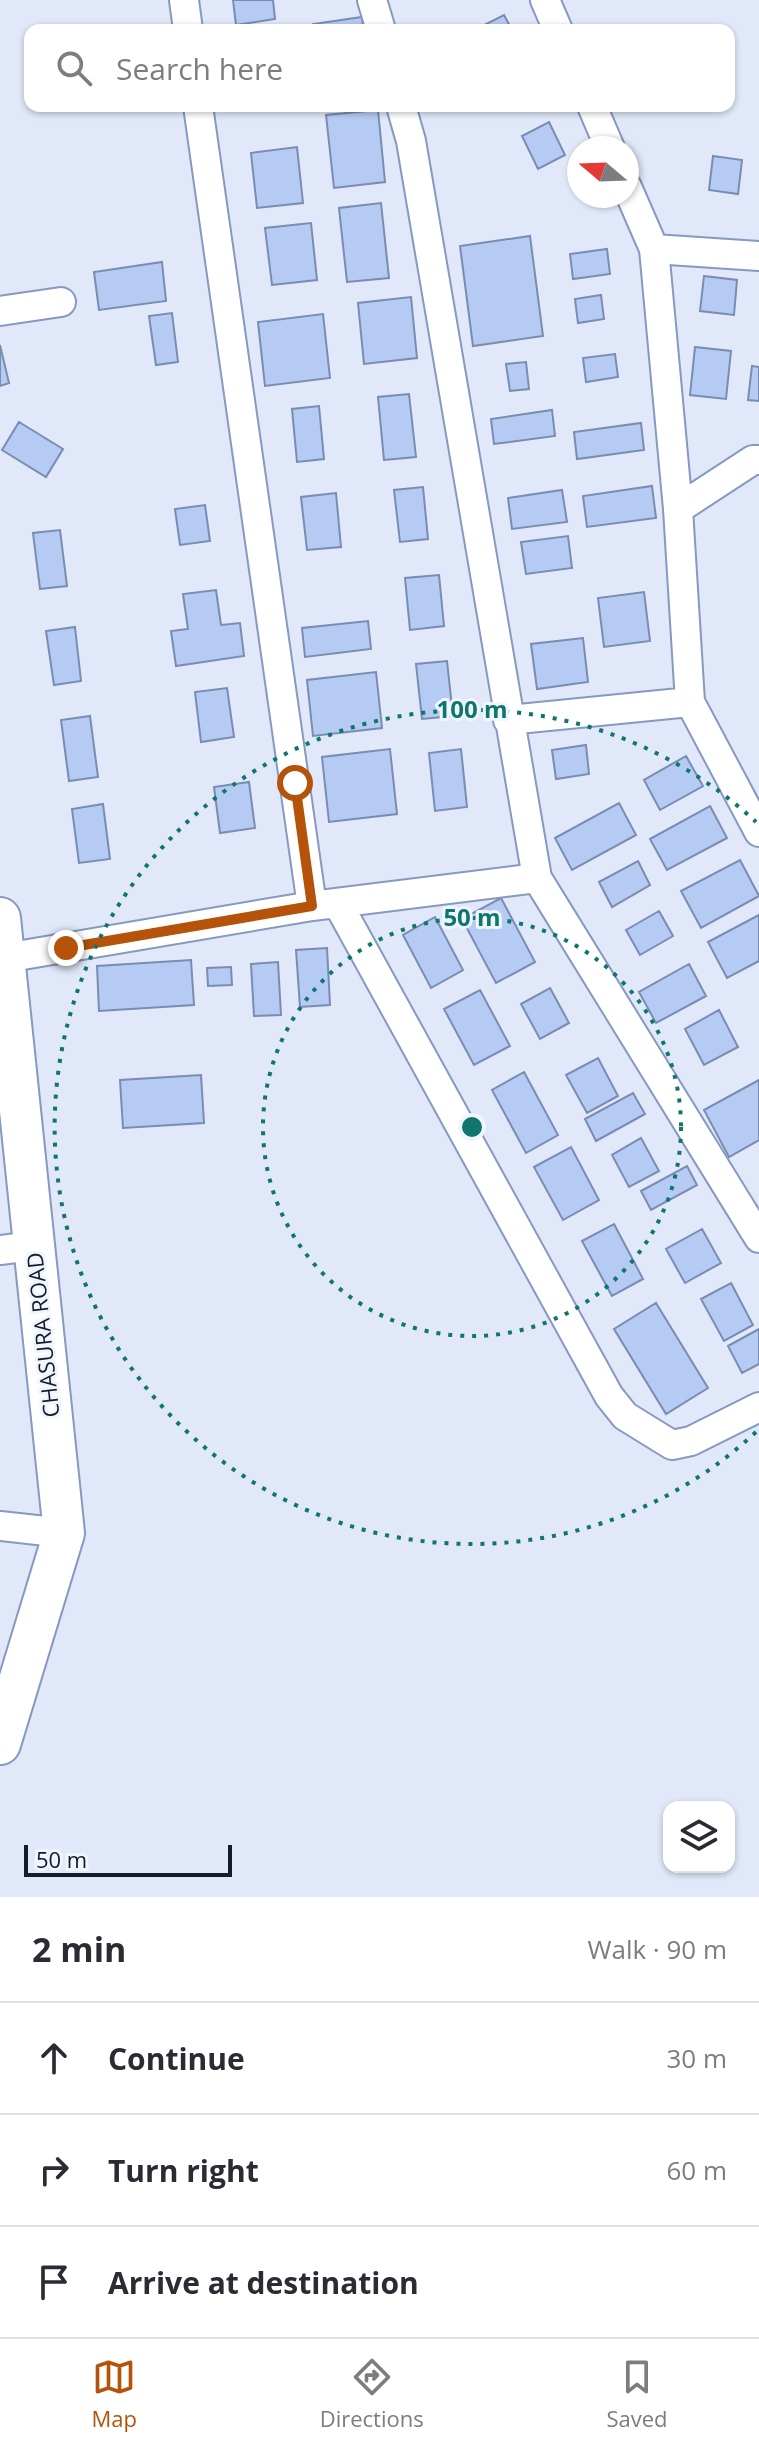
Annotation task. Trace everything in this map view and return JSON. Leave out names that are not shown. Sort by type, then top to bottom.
[{"type":"street","points":[[184,0],[187,24]]},
{"type":"street","points":[[372,0],[379,24]]},
{"type":"street","points":[[545,0],[555,24]]},
{"type":"street","points":[[199,112],[325,905],[609,1396],[625,1416],[672,1445],[691,1441],[759,1407]]},
{"type":"street","points":[[403,112],[411,141],[537,878],[759,1238]]},
{"type":"street","points":[[595,112],[605,136]]},
{"type":"street","points":[[636,208],[654,249],[678,509],[690,702],[759,832]]},
{"type":"street","points":[[654,249],[759,256]]},
{"type":"street","points":[[0,311],[61,302]]},
{"type":"street","points":[[678,509],[753,460],[759,460]]},
{"type":"street","points":[[508,720],[690,702]]},
{"type":"street","points":[[5,958],[325,905],[537,878]]},
{"type":"street","name":"CHASURA ROAD","points":[[0,918],[5,958],[5,1028],[16,1248],[64,1533],[0,1744]]},
{"type":"street","points":[[0,1526],[64,1533]]},
{"type":"building","points":[[233,0],[273,0],[275,19],[236,24]]},
{"type":"building","points":[[504,15],[509,24],[486,24]]},
{"type":"building","points":[[362,17],[363,24],[313,24]]},
{"type":"building","points":[[378,112],[385,182],[334,188],[326,115]]},
{"type":"building","points":[[549,122],[565,155],[538,169],[522,136]]},
{"type":"building","points":[[297,147],[303,203],[257,208],[251,153]]},
{"type":"building","points":[[713,156],[742,160],[738,194],[709,190]]},
{"type":"building","points":[[381,203],[389,278],[347,282],[339,208]]},
{"type":"building","points":[[311,223],[317,280],[272,285],[265,228]]},
{"type":"building","points":[[530,236],[543,336],[473,346],[460,246]]},
{"type":"building","points":[[607,249],[610,274],[573,279],[570,254]]},
{"type":"building","points":[[162,262],[166,301],[99,310],[94,272]]},
{"type":"building","points":[[704,276],[737,280],[734,315],[700,311]]},
{"type":"building","points":[[601,295],[604,319],[578,323],[575,299]]},
{"type":"building","points":[[411,297],[417,358],[364,364],[358,303]]},
{"type":"building","points":[[172,313],[178,362],[156,365],[149,316]]},
{"type":"building","points":[[323,314],[330,378],[265,386],[258,322]]},
{"type":"building","points":[[0,345],[9,383],[0,386]]},
{"type":"building","points":[[695,347],[731,351],[726,399],[690,395]]},
{"type":"building","points":[[615,354],[618,377],[586,382],[583,358]]},
{"type":"building","points":[[526,362],[529,389],[510,391],[506,364]]},
{"type":"building","points":[[752,366],[759,367],[759,401],[748,400]]},
{"type":"building","points":[[409,394],[416,457],[384,460],[378,397]]},
{"type":"building","points":[[319,406],[324,459],[297,462],[292,409]]},
{"type":"building","points":[[552,410],[555,436],[494,444],[491,419]]},
{"type":"building","points":[[19,422],[63,449],[46,477],[2,450]]},
{"type":"building","points":[[641,423],[644,450],[577,459],[574,432]]},
{"type":"building","points":[[652,486],[656,518],[587,527],[583,496]]},
{"type":"building","points":[[423,487],[428,539],[400,542],[394,490]]},
{"type":"building","points":[[562,490],[567,522],[512,529],[508,498]]},
{"type":"building","points":[[336,493],[341,547],[307,550],[301,497]]},
{"type":"building","points":[[205,505],[210,541],[180,545],[175,509]]},
{"type":"building","points":[[60,530],[67,586],[40,589],[33,533]]},
{"type":"building","points":[[568,536],[572,568],[526,574],[521,542]]},
{"type":"building","points":[[439,575],[444,626],[410,630],[405,578]]},
{"type":"building","points":[[216,590],[221,625],[240,623],[244,656],[176,666],[171,631],[188,629],[183,594]]},
{"type":"building","points":[[644,592],[650,641],[604,647],[598,598]]},
{"type":"building","points":[[368,621],[371,649],[305,657],[302,628]]},
{"type":"building","points":[[75,627],[81,681],[54,685],[46,631]]},
{"type":"building","points":[[583,638],[588,682],[537,689],[531,644]]},
{"type":"building","points":[[447,661],[453,716],[422,719],[416,664]]},
{"type":"building","points":[[376,672],[382,728],[313,736],[307,680]]},
{"type":"building","points":[[227,688],[234,737],[201,742],[195,692]]},
{"type":"building","points":[[90,716],[98,777],[69,781],[61,720]]},
{"type":"building","points":[[586,745],[589,774],[556,779],[552,750]]},
{"type":"building","points":[[390,749],[397,814],[329,822],[322,757]]},
{"type":"building","points":[[461,749],[467,807],[435,811],[429,753]]},
{"type":"building","points":[[686,756],[703,786],[660,810],[644,780]]},
{"type":"building","points":[[249,782],[255,828],[220,833],[214,787]]},
{"type":"building","points":[[619,803],[636,835],[572,870],[555,838]]},
{"type":"building","points":[[103,804],[110,859],[79,863],[72,809]]},
{"type":"building","points":[[710,806],[727,838],[667,870],[650,839]]},
{"type":"building","points":[[740,860],[759,896],[701,928],[681,891]]},
{"type":"building","points":[[638,861],[650,885],[612,907],[599,882]]},
{"type":"building","points":[[501,898],[535,962],[496,983],[462,919]]},
{"type":"building","points":[[659,911],[673,936],[640,955],[626,930]]},
{"type":"building","points":[[759,915],[759,961],[727,978],[708,942]]},
{"type":"building","points":[[435,917],[463,970],[431,988],[403,935]]},
{"type":"building","points":[[327,948],[330,1005],[300,1007],[296,950]]},
{"type":"building","points":[[191,960],[194,1005],[99,1011],[97,966]]},
{"type":"building","points":[[278,962],[281,1015],[254,1016],[251,964]]},
{"type":"building","points":[[689,964],[706,996],[656,1023],[639,992]]},
{"type":"building","points":[[231,967],[232,985],[208,986],[207,968]]},
{"type":"building","points":[[550,988],[569,1023],[540,1039],[521,1004]]},
{"type":"building","points":[[480,990],[510,1046],[474,1065],[444,1009]]},
{"type":"building","points":[[719,1010],[738,1047],[704,1065],[685,1029]]},
{"type":"building","points":[[598,1058],[618,1096],[587,1113],[566,1075]]},
{"type":"building","points":[[524,1072],[558,1135],[526,1153],[492,1090]]},
{"type":"building","points":[[201,1075],[204,1123],[123,1128],[120,1080]]},
{"type":"building","points":[[759,1080],[759,1140],[729,1157],[704,1110]]},
{"type":"building","points":[[633,1093],[645,1114],[596,1141],[585,1119]]},
{"type":"building","points":[[641,1138],[659,1171],[629,1187],[612,1155]]},
{"type":"building","points":[[571,1147],[599,1200],[563,1220],[534,1167]]},
{"type":"building","points":[[687,1166],[697,1185],[651,1210],[641,1191]]},
{"type":"building","points":[[614,1224],[643,1279],[612,1296],[582,1241]]},
{"type":"building","points":[[702,1229],[721,1263],[685,1283],[666,1249]]},
{"type":"building","points":[[731,1283],[753,1325],[724,1341],[701,1299]]},
{"type":"building","points":[[656,1303],[708,1388],[666,1414],[614,1329]]},
{"type":"building","points":[[759,1329],[759,1364],[742,1373],[728,1346]]},
{"type":"route","points":[[66,948],[312,906],[295,783]]}]
